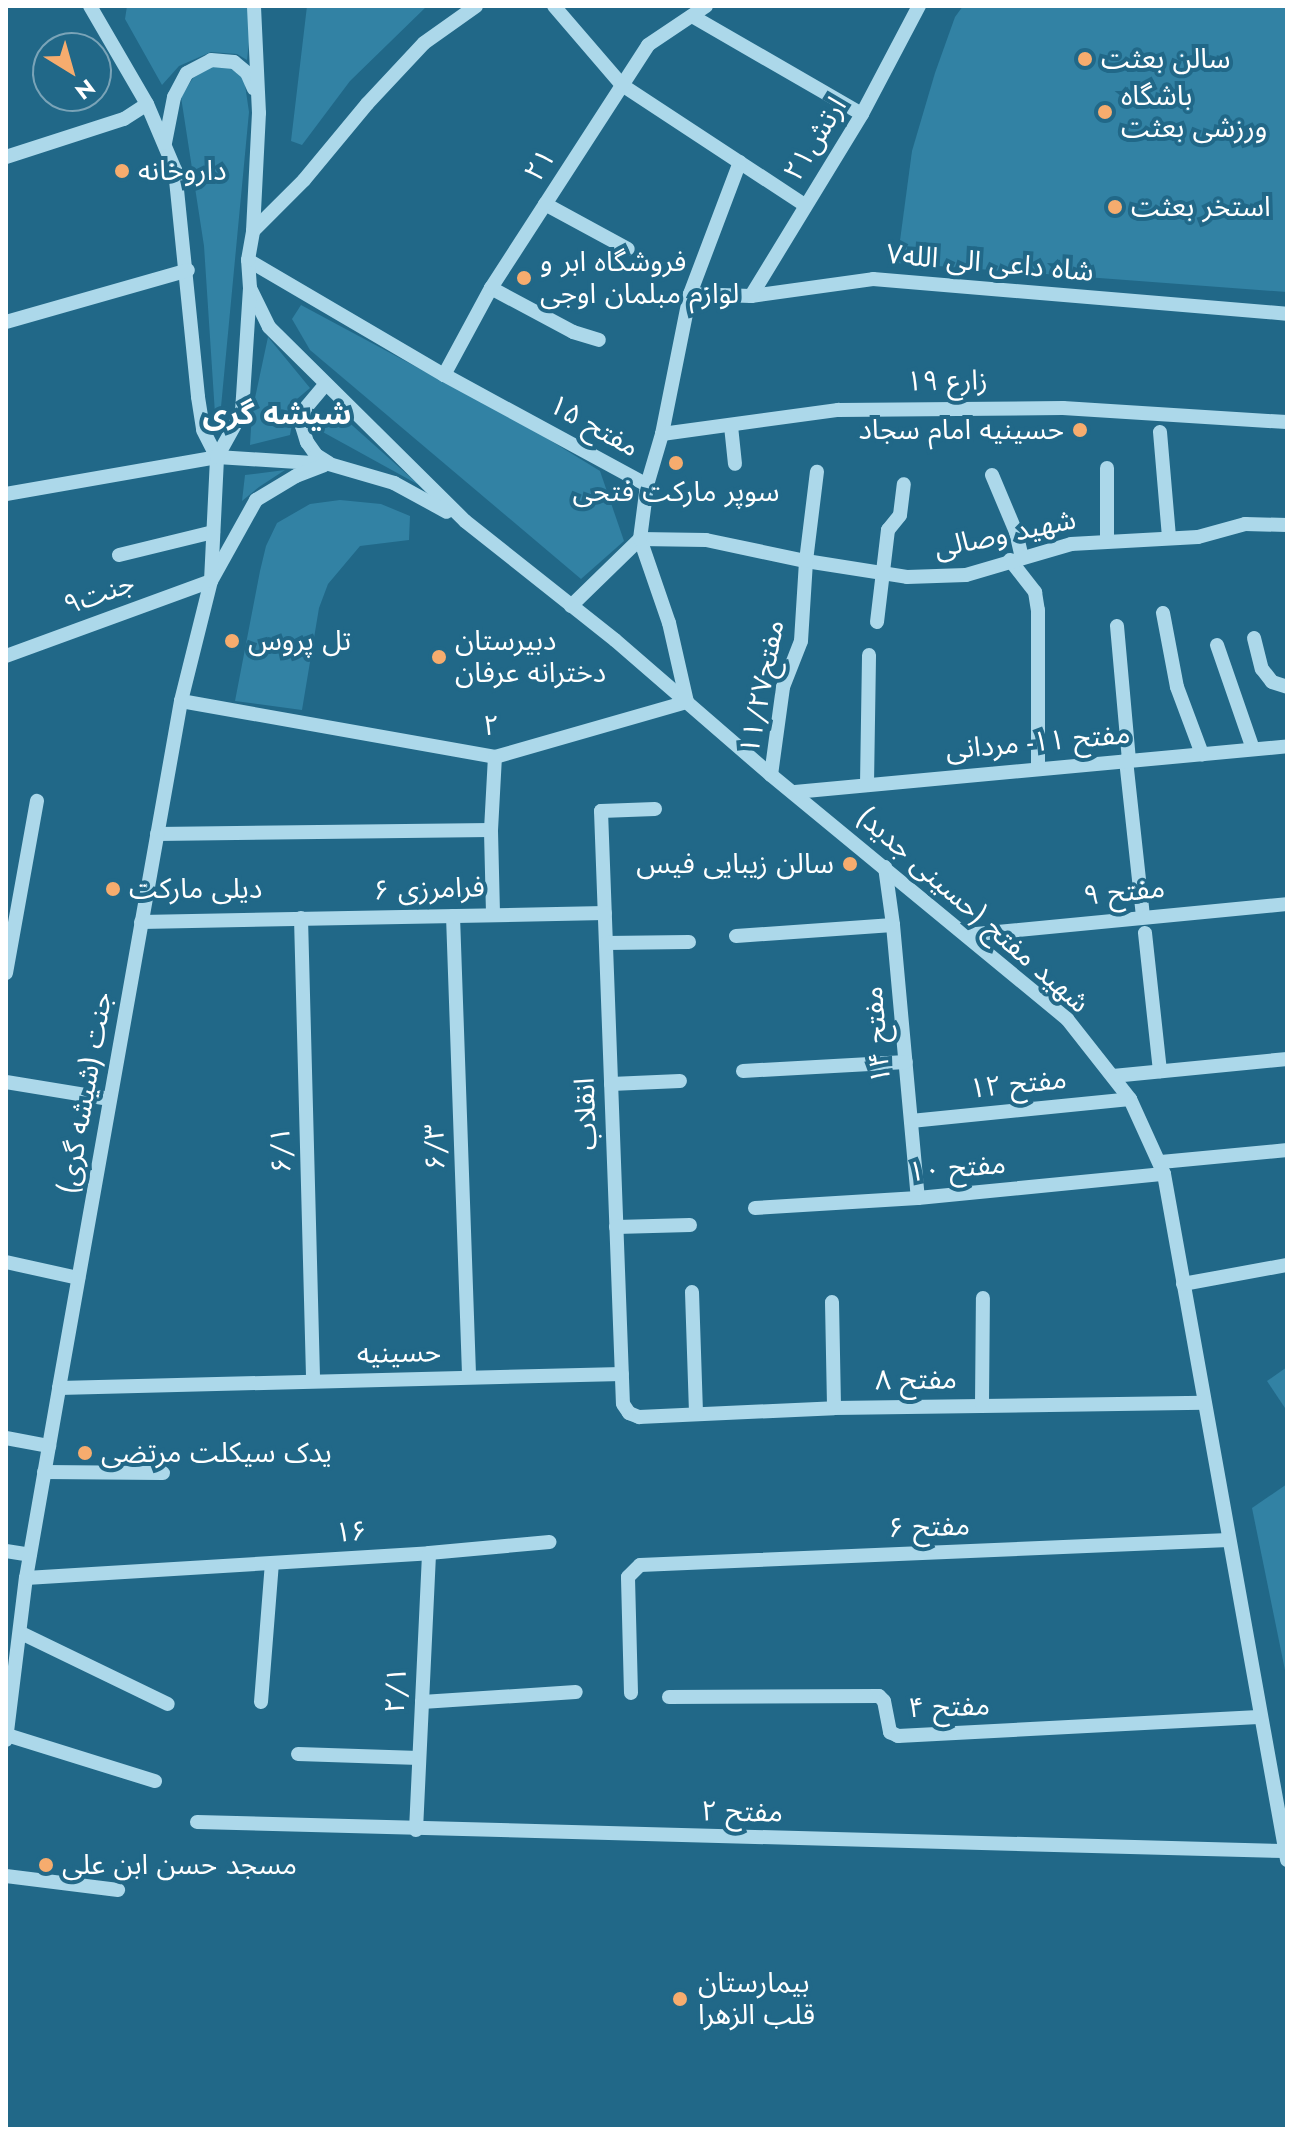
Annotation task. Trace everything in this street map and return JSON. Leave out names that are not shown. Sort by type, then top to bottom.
[{"type":"street","points":[[90,6],[147,104],[175,170],[188,270],[201,419],[217,457]]},
{"type":"street","points":[[217,457],[242,412],[250,288],[248,260],[253,231],[259,113],[254,6]]},
{"type":"street","points":[[253,231],[304,180],[367,104],[424,43],[476,6]]},
{"type":"street","points":[[554,6],[622,85],[805,205]]},
{"type":"street","name":"۲۱","points":[[444,375],[491,288],[648,45],[706,6]]},
{"type":"street","name":"ارتش۲۱","points":[[751,296],[862,114],[919,6]]},
{"type":"street","points":[[692,16],[862,114]]},
{"type":"street","points":[[165,145],[174,97],[187,73],[211,60],[234,62],[247,73],[259,113]]},
{"type":"street","points":[[6,157],[124,119],[147,104]]},
{"type":"street","points":[[647,485],[662,434],[690,294],[740,162]]},
{"type":"street","points":[[545,204],[628,249]]},
{"type":"street","points":[[248,260],[444,375]]},
{"type":"street","points":[[6,322],[188,270]]},
{"type":"street","name":"شاه داعی الی الله۷","points":[[690,294],[751,296],[873,279],[1287,314]]},
{"type":"street","points":[[250,288],[269,327],[324,386],[465,521]]},
{"type":"street","points":[[491,288],[573,332],[599,340]]},
{"type":"street","name":"مفتح ۱۵","points":[[444,375],[647,485],[640,539],[669,623],[687,702]]},
{"type":"street","points":[[324,386],[304,410],[302,426],[307,442],[316,455],[329,464]]},
{"type":"street","name":"۱۹ زارع","points":[[662,434],[838,410],[994,406],[1158,411],[1287,422]]},
{"type":"street","points":[[731,426],[735,464]]},
{"type":"street","points":[[1160,432],[1169,538]]},
{"type":"street","points":[[6,494],[217,457],[329,464],[394,483],[465,521]]},
{"type":"street","name":"جنت (شیشه گری)","points":[[6,1738],[12,1650],[21,1633],[26,1578],[44,1472],[181,701],[211,581],[217,457]]},
{"type":"street","points":[[211,581],[256,500],[296,476],[329,464]]},
{"type":"street","points":[[1107,468],[1107,541]]},
{"type":"street","name":"مفتح۱۱/۲۷","points":[[771,775],[783,687],[801,641],[806,561],[817,472]]},
{"type":"street","points":[[992,475],[1016,532],[1016,558],[1035,592],[1038,610],[1038,768]]},
{"type":"street","points":[[877,622],[888,530],[900,515],[904,484]]},
{"type":"street","name":"شهید مفتح (حسینی جدید)","points":[[465,521],[1067,1019],[1130,1099],[1163,1168],[1286,1855]]},
{"type":"street","name":"شهید وصالی","points":[[640,539],[706,540],[806,561],[907,577],[966,575],[1071,544],[1198,537],[1245,524],[1287,525]]},
{"type":"street","points":[[119,555],[213,532]]},
{"type":"street","points":[[571,606],[640,539]]},
{"type":"street","name":"جنت۹","points":[[6,656],[211,581]]},
{"type":"street","points":[[1163,613],[1177,687],[1202,754]]},
{"type":"street","points":[[1117,626],[1143,916]]},
{"type":"street","points":[[1254,638],[1262,669],[1272,682],[1287,687]]},
{"type":"street","points":[[1217,645],[1253,749]]},
{"type":"street","points":[[867,784],[869,655]]},
{"type":"street","name":"۲","points":[[181,701],[495,757],[687,702]]},
{"type":"street","name":"مفتح ۱۱- مردانی","points":[[795,792],[1287,746]]},
{"type":"street","points":[[493,913],[491,830],[495,757]]},
{"type":"street","points":[[6,973],[37,801]]},
{"type":"street","name":"انقلاب","points":[[629,1413],[623,1404],[601,811],[655,809]]},
{"type":"street","points":[[157,834],[491,830]]},
{"type":"street","name":"مفتح ۱۴","points":[[885,867],[918,1198]]},
{"type":"street","name":"مفتح ۹","points":[[966,935],[1287,904]]},
{"type":"street","name":"فرامرزی ۶","points":[[141,922],[605,913]]},
{"type":"street","name":"۶/۳","points":[[453,916],[469,1377]]},
{"type":"street","name":"۶/۱","points":[[301,918],[313,1380]]},
{"type":"street","points":[[736,936],[893,925]]},
{"type":"street","points":[[1145,933],[1160,1071]]},
{"type":"street","points":[[606,943],[689,942]]},
{"type":"street","points":[[1113,1076],[1287,1059]]},
{"type":"street","points":[[743,1071],[906,1062]]},
{"type":"street","points":[[611,1084],[680,1081]]},
{"type":"street","points":[[6,1082],[110,1099]]},
{"type":"street","name":"مفتح ۱۲","points":[[911,1121],[1130,1099]]},
{"type":"street","name":"مفتح ۱۰","points":[[755,1208],[918,1198],[1287,1150]]},
{"type":"street","points":[[616,1227],[690,1225]]},
{"type":"street","points":[[6,1262],[78,1278]]},
{"type":"street","points":[[1183,1284],[1287,1265]]},
{"type":"street","points":[[692,1292],[696,1414]]},
{"type":"street","points":[[982,1404],[983,1298]]},
{"type":"street","points":[[832,1302],[834,1408]]},
{"type":"street","name":"حسینیه","points":[[59,1388],[622,1374]]},
{"type":"street","name":"مفتح ۸","points":[[629,1413],[639,1417],[982,1404],[1204,1403]]},
{"type":"street","points":[[6,1438],[49,1446]]},
{"type":"street","points":[[44,1472],[163,1473]]},
{"type":"street","name":"مفتح ۶","points":[[631,1693],[628,1577],[632,1569],[640,1565],[1228,1540]]},
{"type":"street","name":"۱۶","points":[[26,1578],[429,1553],[550,1542]]},
{"type":"street","points":[[6,1551],[30,1555]]},
{"type":"street","name":"۲/۱","points":[[416,1830],[429,1553]]},
{"type":"street","points":[[261,1702],[272,1563]]},
{"type":"street","points":[[21,1633],[168,1704]]},
{"type":"street","points":[[422,1702],[576,1692]]},
{"type":"street","name":"مفتح ۴","points":[[669,1697],[879,1696],[884,1701],[890,1732],[898,1736],[1259,1717]]},
{"type":"street","points":[[6,1738],[155,1781]]},
{"type":"street","points":[[298,1754],[419,1758]]},
{"type":"street","name":"مفتح ۲","points":[[197,1822],[1286,1855]]},
{"type":"street","points":[[6,1876],[118,1890]]},
{"type":"shaded area","points":[[127,6],[253,6],[247,60],[237,54],[211,52],[179,66],[162,85],[125,19]]},
{"type":"shaded area","points":[[307,6],[427,6],[350,81],[302,145],[291,141]]},
{"type":"shaded area","name":"باشگاه ورزشی بعثت","points":[[963,6],[1287,6],[1287,292],[897,263],[912,151],[935,73],[955,17]]},
{"type":"shaded area","points":[[212,67],[230,68],[244,78],[249,112],[219,428],[216,429],[204,246],[181,97],[193,78]]},
{"type":"shaded area","points":[[301,305],[530,428],[600,471],[624,541],[581,579],[310,350],[292,319]]},
{"type":"shaded area","points":[[268,337],[310,388],[297,399],[290,435],[250,445],[252,412]]},
{"type":"shaded area","points":[[335,410],[419,485],[321,431],[317,426],[320,414]]},
{"type":"shaded area","points":[[285,470],[259,487],[242,501],[245,475]]},
{"type":"shaded area","points":[[340,500],[381,504],[410,516],[409,540],[360,546],[328,584],[319,608],[302,710],[235,701],[260,571],[266,546],[277,523],[310,504]]},
{"type":"shaded area","points":[[1287,1367],[1287,1411],[1267,1381]]},
{"type":"shaded area","points":[[1287,1484],[1287,1680],[1252,1508]]},
{"type":"place","name":"سالن بعثت","points":[[1085,59]]},
{"type":"place","name":"باشگاه ورزشی بعثت","points":[[1105,112]]},
{"type":"place","name":"داروخانه","points":[[122,171]]},
{"type":"place","name":"استخر بعثت","points":[[1115,207]]},
{"type":"place","name":"فروشگاه ابر و لوازم مبلمان اوجی","points":[[524,278]]},
{"type":"place","name":"حسینیه امام سجاد","points":[[1080,430]]},
{"type":"place","name":"سوپر مارکت فتحی","points":[[676,463]]},
{"type":"place","name":"تل پروس","points":[[232,641]]},
{"type":"place","name":"دبیرستان دخترانه عرفان","points":[[439,657]]},
{"type":"place","name":"سالن زیبایی فیس","points":[[850,864]]},
{"type":"place","name":"دیلی مارکت","points":[[113,889]]},
{"type":"place","name":"یدک سیکلت مرتضی","points":[[85,1453]]},
{"type":"place","name":"مسجد حسن ابن علی","points":[[46,1865]]},
{"type":"place","name":"بیمارستان قلب الزهرا","points":[[680,1999]]},
{"type":"district","name":"شیشه گری","points":[[277,414]]}]
